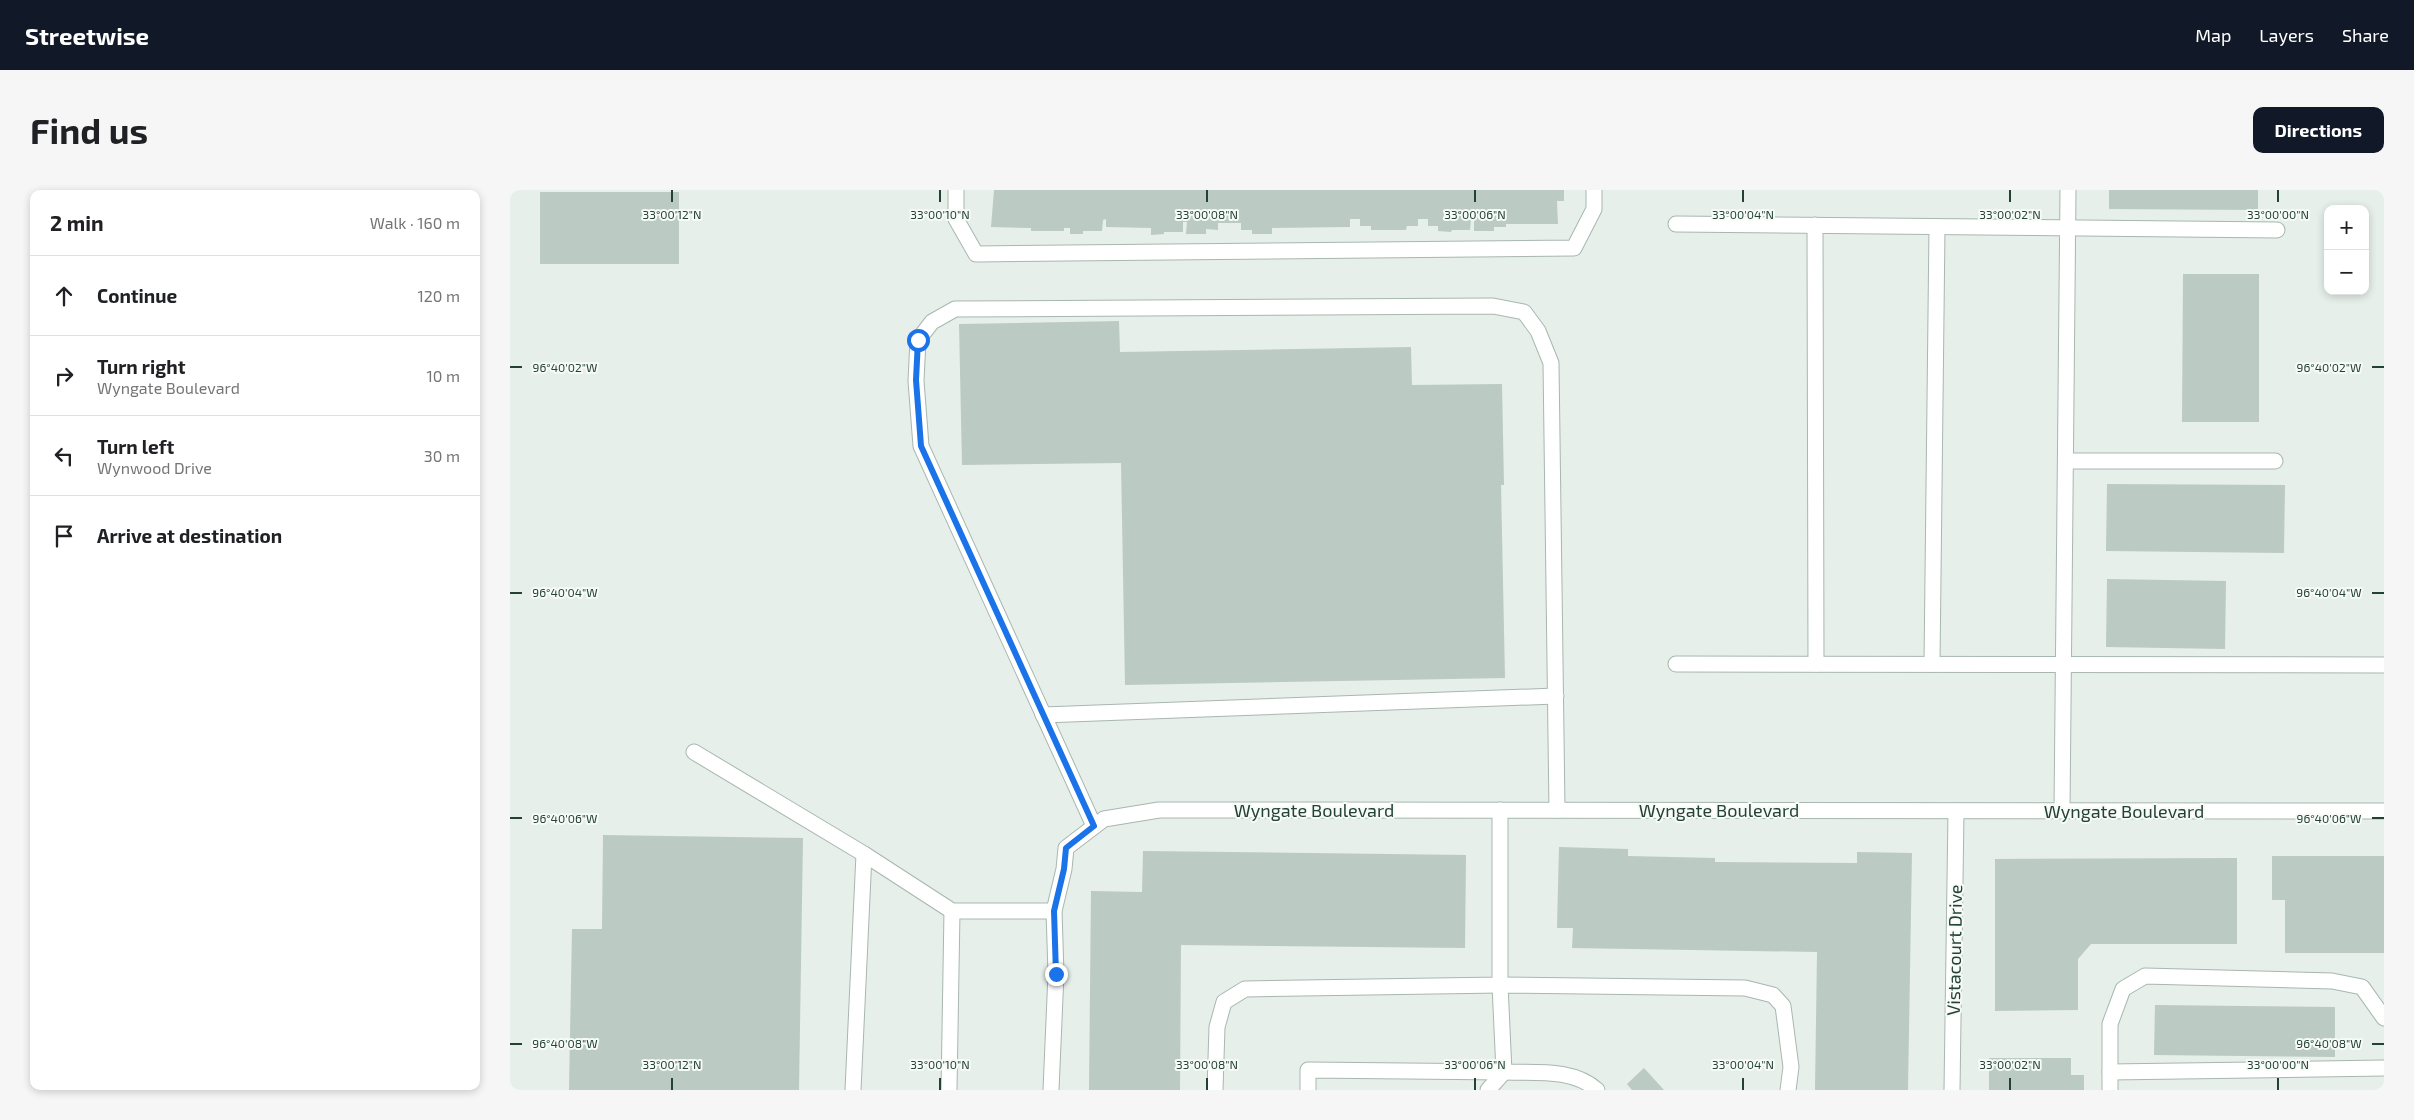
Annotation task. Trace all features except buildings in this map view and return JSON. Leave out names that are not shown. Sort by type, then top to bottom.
[{"type":"street","points":[[956,190],[956,219],[976,254],[1574,248],[1594,209],[1594,190]]},
{"type":"street","points":[[2062,810],[2068,190]]},
{"type":"street","points":[[1676,224],[2277,230]]},
{"type":"street","points":[[1815,225],[1816,664]]},
{"type":"street","points":[[1932,664],[1936,227]]},
{"type":"street","points":[[1094,826],[921,446],[916,380],[918,340],[932,322],[955,310],[1493,306],[1524,312],[1538,331],[1551,363],[1557,810]]},
{"type":"street","points":[[2066,461],[2275,461]]},
{"type":"street","points":[[1676,664],[2384,665]]},
{"type":"street","points":[[1043,715],[1556,696]]},
{"type":"street","points":[[694,752],[864,854],[952,911],[1054,911],[1056,974],[1051,1090]]},
{"type":"street","name":"Wyngate Boulevard","points":[[1054,911],[1064,869],[1066,848],[1104,819],[1159,810],[2384,810]]},
{"type":"street","points":[[1488,1090],[1504,1072],[1500,985],[1500,810]]},
{"type":"street","name":"Vistacourt Drive","points":[[1952,1090],[1956,810]]},
{"type":"street","points":[[853,1090],[864,854]]},
{"type":"street","points":[[949,1090],[952,911]]},
{"type":"street","points":[[2110,1090],[2110,1024],[2122,989],[2145,976],[2332,981],[2362,987],[2384,1018]]},
{"type":"street","points":[[1215,1090],[1217,1027],[1221,1011],[1224,1002],[1245,989],[1500,985],[1745,988],[1773,995],[1783,1006],[1790,1067],[1788,1090]]},
{"type":"street","points":[[2110,1072],[2384,1068]]},
{"type":"street","points":[[1308,1090],[1308,1070],[1565,1074],[1592,1085],[1597,1090]]},
{"type":"route","points":[[918,340],[916,380],[921,446],[996,615],[1094,826],[1066,848],[1064,869],[1054,911],[1056,974]]}]
